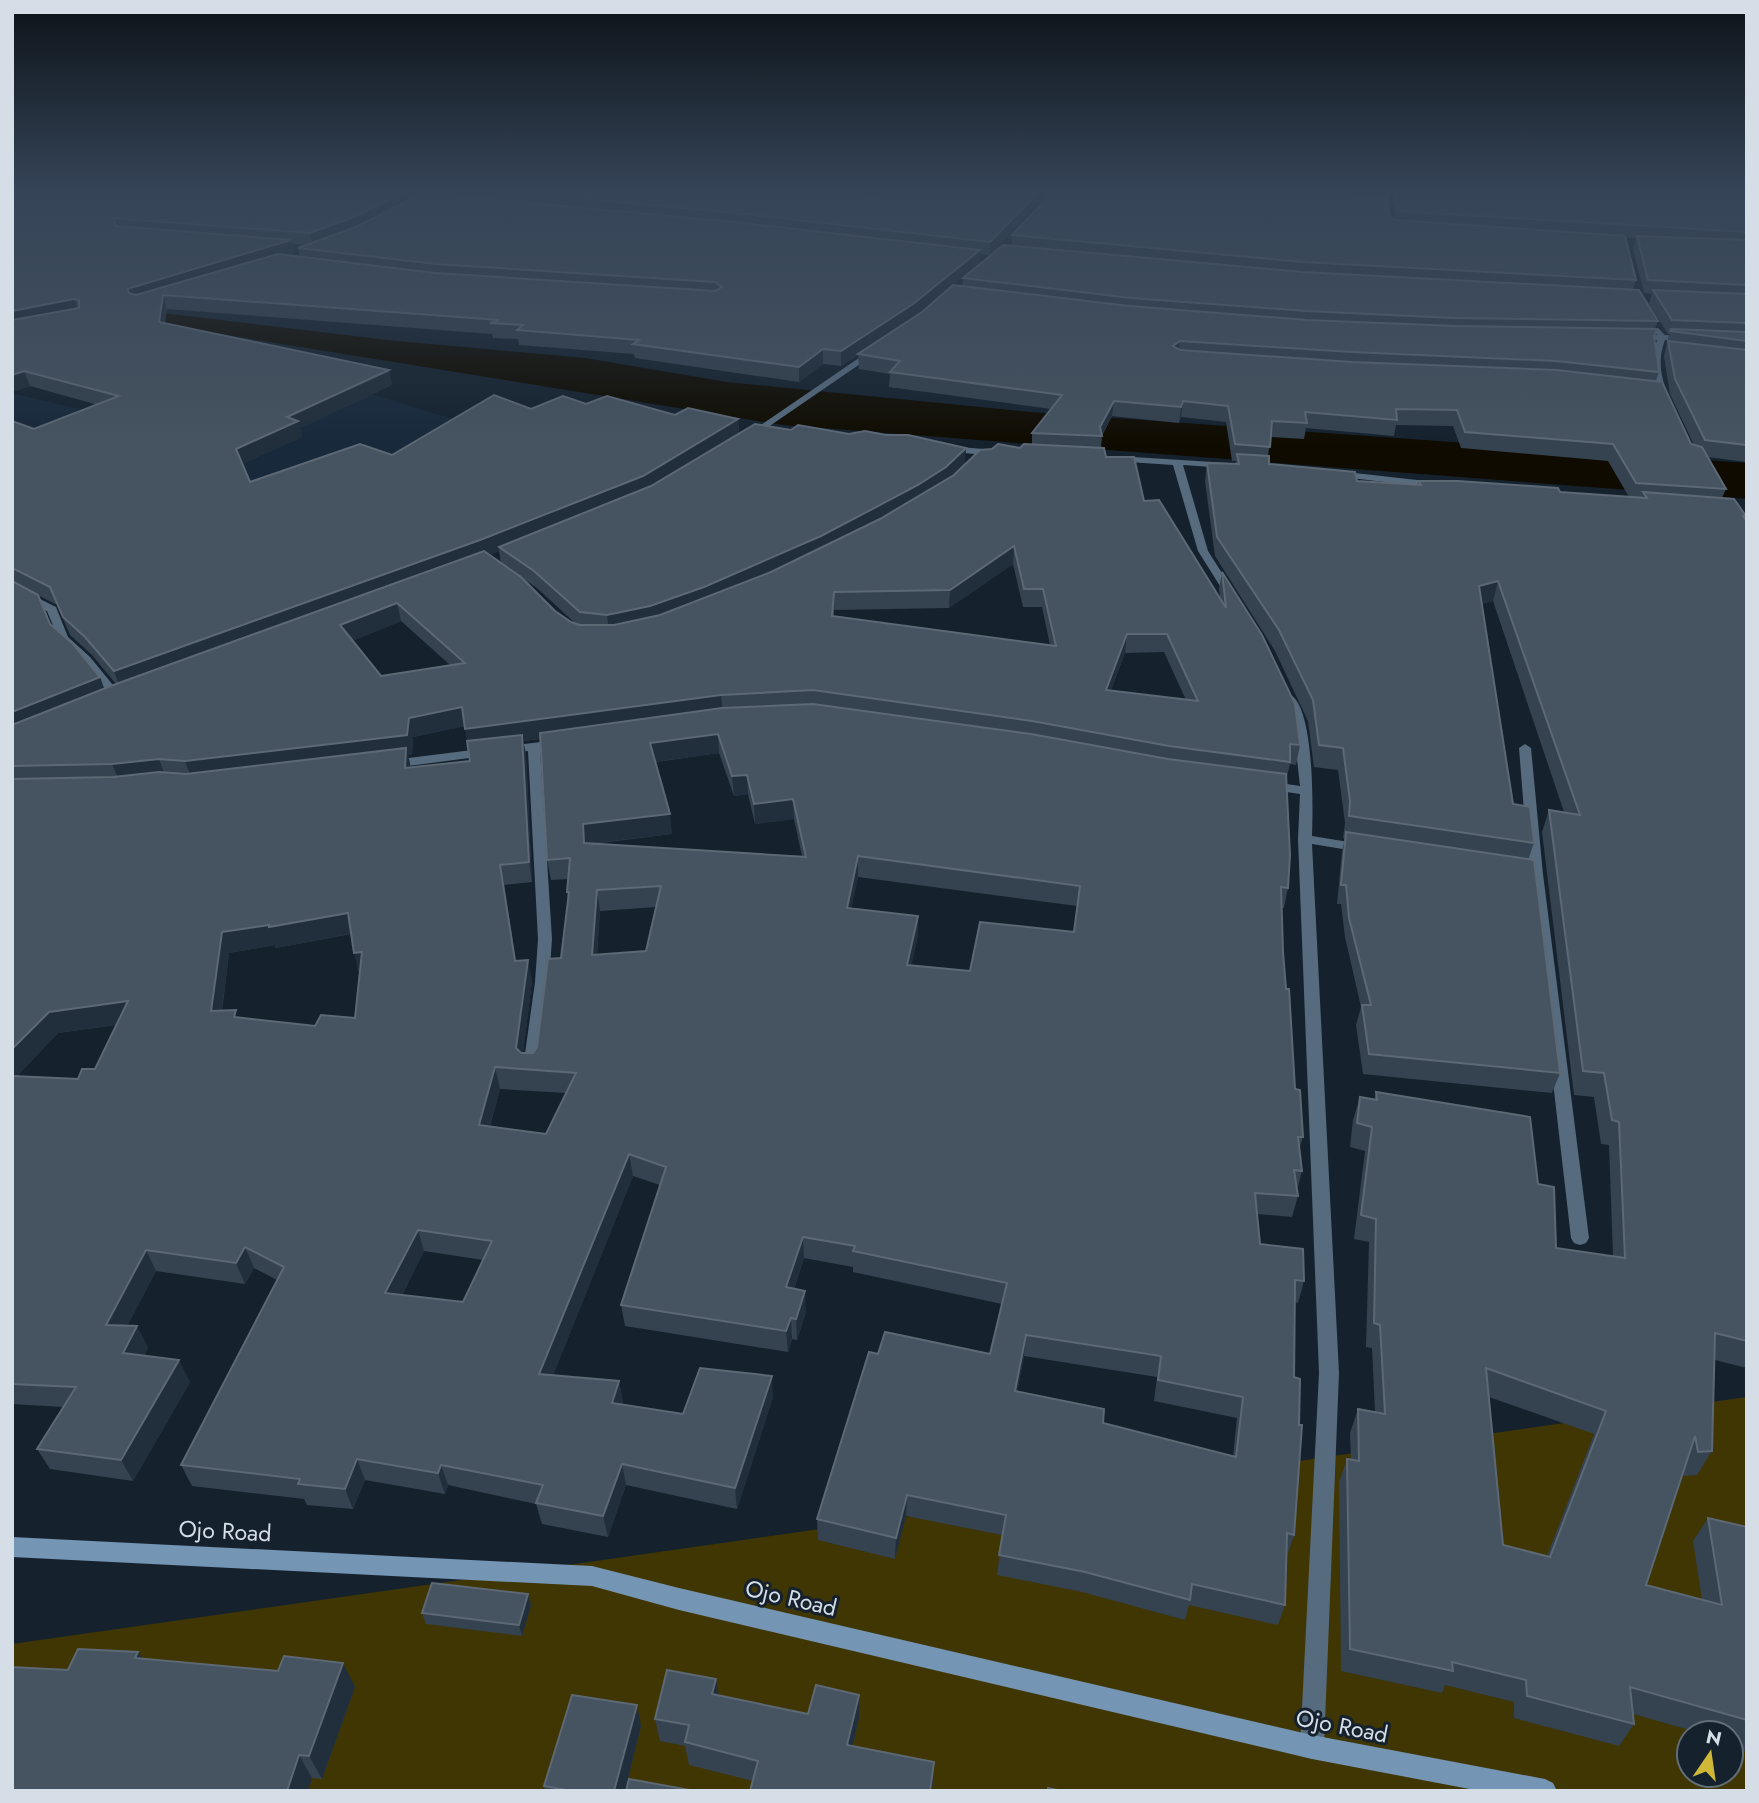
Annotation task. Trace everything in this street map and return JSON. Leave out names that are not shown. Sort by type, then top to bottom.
[{"type":"street","points":[[1651,318],[1662,337]]},
{"type":"street","points":[[1622,337],[1698,339]]},
{"type":"street","points":[[1662,337],[1656,350],[1656,371],[1668,404]]},
{"type":"street","points":[[736,444],[886,343]]},
{"type":"street","points":[[1656,350],[1669,352]]},
{"type":"street","points":[[1649,391],[1662,393]]},
{"type":"street","points":[[759,430],[776,432]]},
{"type":"street","points":[[930,447],[979,456],[1008,453]]},
{"type":"street","points":[[1107,458],[1243,467]]},
{"type":"street","points":[[1177,462],[1203,551],[1239,608]]},
{"type":"street","points":[[1322,473],[1445,487]]},
{"type":"street","points":[[12,588],[52,609],[63,638],[86,659],[118,698]]},
{"type":"street","points":[[1283,687],[1300,722],[1307,791],[1305,839],[1329,1373],[1312,1748]]},
{"type":"street","points":[[106,703],[130,694]]},
{"type":"street","points":[[376,766],[575,741]]},
{"type":"street","points":[[531,1068],[542,971],[545,899],[534,788],[534,747]]},
{"type":"street","points":[[1525,748],[1530,873],[1580,1238]]},
{"type":"street","points":[[1256,784],[1307,791]]},
{"type":"street","points":[[1305,839],[1371,849]]},
{"type":"street","name":"Ojo Road","points":[[12,1547],[592,1576],[679,1599],[1312,1748],[1545,1791]]},
{"type":"shaded area","points":[[12,288],[122,308],[387,340],[585,358],[727,382],[1030,412],[1747,463],[1747,499],[783,425],[78,311]]},
{"type":"shaded area","points":[[338,384],[486,429],[278,519],[12,431],[12,394],[16,394],[215,441]]},
{"type":"shaded area","points":[[1747,1397],[1747,1791],[12,1791],[12,1644]]},
{"type":"building","points":[[12,277],[167,277],[127,289],[129,293],[136,295],[198,277],[499,277],[715,291],[722,287],[715,282],[640,277],[946,277],[913,304],[841,351],[823,349],[799,367],[633,344],[639,340],[517,330],[523,325],[490,323],[499,320],[163,295],[159,322],[389,370],[287,417],[298,421],[236,449],[250,482],[360,444],[392,455],[494,395],[531,409],[563,396],[586,404],[607,396],[675,415],[688,408],[738,419],[643,476],[480,540],[114,671],[85,637],[63,617],[50,587],[12,568],[12,421],[34,429],[119,396],[24,371],[12,375],[12,320],[79,308],[79,300],[12,311]]},
{"type":"building","points":[[1399,277],[1639,290],[1658,321],[1453,318],[1306,311],[1131,298],[963,278]]},
{"type":"building","points":[[1583,277],[1635,277],[1636,280]]},
{"type":"building","points":[[1647,277],[1747,277],[1747,285],[1648,280]]},
{"type":"building","points":[[953,285],[1129,306],[1307,320],[1456,326],[1657,329],[1654,336],[1659,372],[1556,361],[1180,341],[1173,346],[1180,350],[1352,362],[1556,370],[1662,382],[1691,444],[1702,447],[1726,489],[1636,483],[1613,444],[1465,432],[1457,410],[1396,409],[1397,420],[1305,412],[1307,423],[1272,421],[1270,447],[1235,444],[1228,406],[1183,401],[1181,407],[1114,401],[1100,427],[1102,436],[1032,433],[1062,395],[890,372],[900,361],[858,354],[922,312]]},
{"type":"building","points":[[1653,290],[1747,294],[1747,323],[1672,320]]},
{"type":"building","points":[[1670,331],[1747,332],[1747,341]]},
{"type":"building","points":[[1668,341],[1747,350],[1747,445],[1705,440],[1675,379]]},
{"type":"building","points":[[755,424],[791,430],[798,425],[849,434],[865,431],[908,435],[966,448],[946,467],[918,485],[821,536],[704,587],[650,606],[607,615],[580,612],[534,571],[499,547],[651,486]]},
{"type":"building","points":[[998,444],[1020,448],[1024,444],[1104,448],[1106,457],[1134,457],[1144,501],[1159,500],[1226,608],[1222,572],[1262,635],[1295,704],[1300,745],[1290,744],[1290,762],[1169,746],[1032,721],[813,690],[721,695],[465,729],[462,707],[409,718],[407,735],[185,761],[159,759],[112,764],[12,766],[12,725],[116,684],[484,551],[521,577],[555,611],[571,622],[580,625],[614,625],[660,615],[771,572],[880,519],[954,475],[980,450],[992,449]],"holes":[[[1014,546],[1024,589],[1043,589],[1056,646],[832,616],[834,592],[950,590]],[[397,603],[465,663],[381,676],[340,625]],[[1127,634],[1167,634],[1198,701],[1106,690]]]},
{"type":"building","points":[[1237,454],[1269,456],[1269,464],[1355,472],[1357,481],[1421,485],[1419,481],[1458,481],[1647,498],[1643,492],[1734,499],[1746,516],[1743,516],[1747,522],[1747,1341],[1715,1333],[1712,1451],[1698,1452],[1695,1436],[1646,1585],[1722,1605],[1708,1518],[1747,1527],[1747,1720],[1630,1687],[1634,1724],[1527,1696],[1526,1680],[1452,1662],[1453,1671],[1350,1649],[1347,1459],[1359,1461],[1358,1409],[1385,1414],[1380,1325],[1374,1323],[1376,1219],[1361,1215],[1372,1127],[1357,1123],[1360,1097],[1377,1100],[1376,1092],[1530,1117],[1538,1184],[1554,1187],[1556,1248],[1625,1258],[1619,1122],[1612,1120],[1604,1073],[1583,1071],[1549,810],[1580,815],[1498,581],[1479,586],[1513,804],[1530,807],[1534,843],[1349,816],[1350,801],[1343,748],[1319,745],[1313,700],[1279,630],[1217,537],[1207,463],[1239,464]],"holes":[[[1486,1368],[1606,1411],[1550,1557],[1503,1545]]]},
{"type":"building","points":[[12,581],[38,595],[50,624],[73,644],[100,677],[12,712]]},
{"type":"building","points":[[813,704],[1031,734],[1168,759],[1286,774],[1290,855],[1288,888],[1281,887],[1283,952],[1286,989],[1289,989],[1295,1089],[1300,1090],[1303,1137],[1298,1137],[1302,1171],[1294,1170],[1298,1196],[1255,1193],[1260,1244],[1303,1249],[1304,1281],[1295,1280],[1294,1377],[1300,1379],[1299,1425],[1302,1425],[1294,1535],[1287,1533],[1285,1605],[1192,1584],[1190,1600],[1085,1572],[999,1555],[1006,1515],[907,1495],[896,1538],[817,1519],[869,1352],[878,1354],[885,1332],[990,1354],[1007,1283],[853,1251],[855,1246],[803,1237],[786,1287],[805,1291],[796,1319],[791,1318],[786,1331],[621,1305],[666,1167],[629,1154],[539,1374],[619,1381],[612,1403],[683,1414],[700,1368],[772,1376],[735,1488],[622,1464],[603,1516],[536,1503],[543,1485],[441,1465],[438,1473],[357,1459],[345,1489],[298,1484],[300,1479],[181,1465],[284,1267],[245,1247],[236,1263],[146,1250],[106,1325],[137,1326],[123,1353],[179,1360],[121,1460],[37,1449],[76,1387],[12,1384],[12,1079],[14,1076],[78,1079],[82,1069],[95,1069],[128,1001],[49,1012],[12,1049],[12,779],[113,777],[159,772],[186,774],[406,748],[405,768],[470,761],[467,741],[522,735],[529,862],[500,865],[515,961],[528,960],[516,1048],[521,1053],[533,1053],[537,1047],[548,959],[561,958],[570,858],[547,860],[540,733],[722,708]],"holes":[[[718,734],[732,776],[747,775],[754,804],[793,799],[806,857],[584,843],[583,824],[670,814],[650,743]],[[858,856],[1080,886],[1074,932],[980,922],[970,971],[907,965],[918,916],[847,908]],[[661,886],[646,951],[592,955],[597,890]],[[348,913],[354,953],[362,952],[355,1018],[321,1015],[315,1026],[234,1017],[236,1010],[211,1011],[222,932]],[[495,1067],[576,1073],[546,1134],[479,1125]],[[418,1230],[492,1241],[463,1302],[385,1293]],[[1026,1335],[1161,1356],[1158,1380],[1243,1397],[1236,1457],[1103,1423],[1104,1409],[1015,1391]]]},
{"type":"building","points":[[1346,832],[1534,860],[1560,1073],[1369,1054],[1362,1005],[1371,1005],[1349,918],[1346,885],[1341,885]]},
{"type":"building","points":[[432,1583],[528,1594],[519,1625],[422,1613]]},
{"type":"building","points":[[78,1649],[138,1652],[135,1658],[278,1671],[284,1656],[343,1663],[309,1756],[299,1755],[287,1791],[12,1791],[12,1667],[68,1670]]},
{"type":"building","points":[[667,1670],[716,1679],[712,1694],[808,1714],[816,1685],[859,1695],[847,1745],[934,1762],[930,1791],[750,1791],[758,1761],[685,1742],[689,1725],[655,1719]]},
{"type":"building","points":[[572,1695],[637,1705],[614,1791],[572,1791],[544,1786]]},
{"type":"building","points":[[629,1779],[690,1790],[690,1791],[626,1791]]}]
